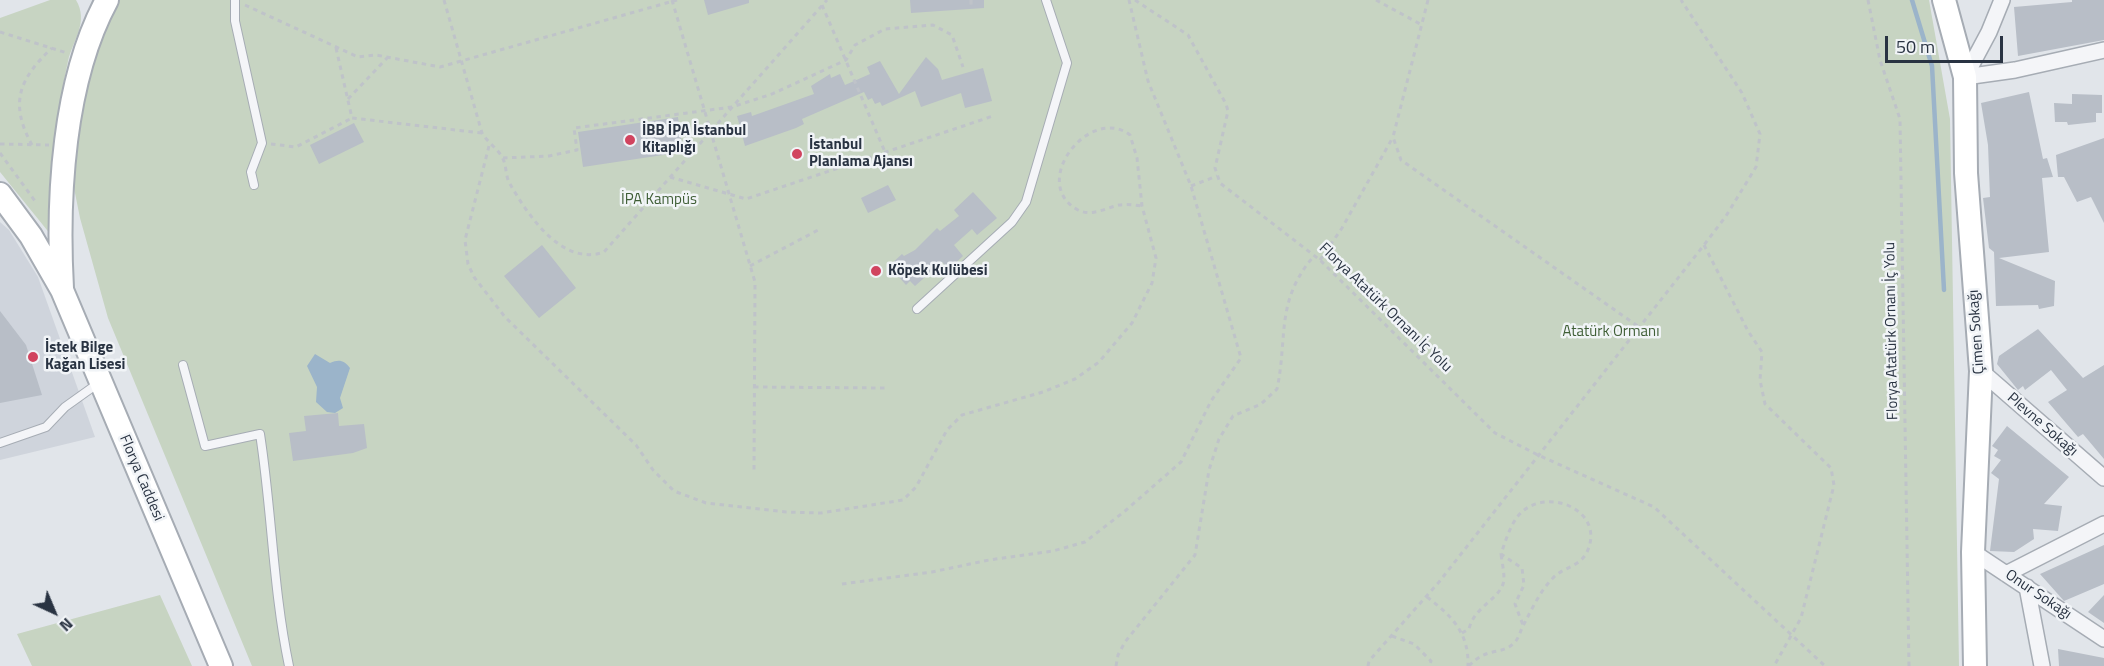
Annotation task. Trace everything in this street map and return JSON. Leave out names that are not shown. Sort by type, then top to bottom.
[{"type":"main road","points":[[85,0],[93,25]]},
{"type":"main road","name":"Florya Caddesi","points":[[62,290],[59,235],[66,146],[83,58],[93,25],[107,0]]},
{"type":"main road","name":"Çimen Sokağı","points":[[1944,0],[1965,77],[1966,173],[1981,371],[1973,552],[1975,666]]},
{"type":"main road","name":"Florya Caddesi","points":[[0,194],[32,236],[62,290],[220,666]]},
{"type":"main road","points":[[32,236],[42,244],[52,244],[59,235]]},
{"type":"street","points":[[1965,77],[1989,32],[2002,0]]},
{"type":"street","points":[[1965,77],[2014,70],[2104,50]]},
{"type":"street","name":"Plevne Sokağı","points":[[1981,371],[2104,478]]},
{"type":"street","points":[[2007,574],[2104,524]]},
{"type":"street","name":"Onur Sokağı","points":[[1973,552],[2104,639]]},
{"type":"street","points":[[2027,587],[2042,666]]},
{"type":"lane","points":[[235,0],[235,21],[262,143],[251,172],[254,185]]},
{"type":"lane","points":[[917,309],[1012,222],[1026,202],[1067,63],[1046,0]]},
{"type":"lane","points":[[183,365],[205,446],[260,434],[289,666]]},
{"type":"lane","points":[[0,443],[46,427],[65,407],[101,381]]},
{"type":"path","points":[[235,0],[358,57],[376,55],[440,67],[677,0]]},
{"type":"path","points":[[444,0],[482,132],[489,146],[503,158],[508,182],[549,239],[560,246],[594,256],[604,252],[827,0]]},
{"type":"path","points":[[970,0],[971,8]]},
{"type":"path","points":[[842,584],[932,572],[990,560],[1053,551],[1085,542],[1181,462],[1211,401],[1242,358],[1191,186],[1148,81],[1129,0]]},
{"type":"path","points":[[1135,0],[1188,35],[1226,104],[1228,111],[1215,168],[1217,176],[1191,186]]},
{"type":"path","points":[[1376,0],[1423,26]]},
{"type":"path","points":[[1320,260],[1342,228],[1393,137],[1428,0]]},
{"type":"path","points":[[1368,666],[1369,661],[1426,597],[1704,245],[1726,216],[1756,167],[1760,134],[1742,93],[1681,0]]},
{"type":"path","name":"Florya Atatürk Ornanı İç Yolu","points":[[1868,0],[1880,60],[1900,119],[1909,666]]},
{"type":"path","points":[[672,1],[755,282],[754,474]]},
{"type":"path","points":[[822,5],[885,152]]},
{"type":"path","points":[[503,158],[549,156],[579,150],[573,128],[732,107],[772,94],[846,60],[855,45],[885,29],[933,25],[952,35],[963,67]]},
{"type":"path","points":[[0,32],[83,58]]},
{"type":"path","points":[[336,47],[352,118]]},
{"type":"path","points":[[32,145],[22,127],[19,93],[35,64],[52,48]]},
{"type":"path","points":[[348,99],[388,57]]},
{"type":"path","points":[[670,177],[746,200],[993,116]]},
{"type":"path","points":[[262,143],[296,147],[352,118],[482,132]]},
{"type":"path","points":[[489,146],[465,240],[468,264],[483,292],[636,445],[653,470],[674,491],[706,503],[786,512],[842,512],[903,500],[916,487],[947,430],[962,415],[1043,392],[1088,372],[1132,323],[1152,283],[1155,250],[1142,206],[1134,142],[1125,131],[1115,126],[1097,130],[1082,138],[1064,159],[1058,176],[1065,197],[1079,210],[1096,212],[1121,205],[1142,206]]},
{"type":"path","points":[[1393,137],[1401,160],[1640,327]]},
{"type":"path","points":[[0,144],[66,146]]},
{"type":"path","points":[[0,153],[35,201]]},
{"type":"path","name":"Florya Atatürk Ornanı İç Yolu","points":[[1217,176],[1220,183],[1228,190],[1320,260],[1496,433],[1538,455],[1654,507],[1825,666]]},
{"type":"path","points":[[750,266],[820,229]]},
{"type":"path","points":[[1704,245],[1748,331],[1762,352],[1760,380],[1765,404],[1831,468],[1834,484],[1801,618],[1774,666]]},
{"type":"path","points":[[1116,666],[1118,655],[1125,642],[1195,555],[1209,470],[1219,440],[1233,416],[1261,404],[1277,389],[1287,299],[1314,255]]},
{"type":"path","points":[[754,387],[885,388]]},
{"type":"path","points":[[1462,633],[1469,630],[1475,612],[1499,591],[1504,580],[1500,554],[1518,516],[1535,505],[1569,505],[1580,511],[1589,521],[1591,532],[1585,555],[1577,564],[1553,577],[1534,604],[1513,645],[1485,653],[1468,666]]},
{"type":"path","points":[[1500,554],[1522,568],[1524,585],[1515,604],[1523,625]]},
{"type":"path","points":[[1426,597],[1448,613],[1462,633],[1468,649],[1468,666]]},
{"type":"path","points":[[1392,636],[1414,644],[1431,661],[1429,666]]},
{"type":"shaded area","name":"İstek Bilge Kağan Lisesi","points":[[0,222],[9,230],[38,277],[95,437],[0,460]]},
{"type":"green space","points":[[50,0],[76,0],[81,16],[79,31],[68,61],[60,104],[53,169],[51,235],[0,172],[0,18]]},
{"type":"green space","name":"Atatürk Ormanı","points":[[115,0],[1929,0],[1950,119],[1959,666],[252,666],[108,318],[80,218],[74,188],[76,133],[91,52]]},
{"type":"green space","points":[[160,595],[192,666],[32,666],[17,634]]},
{"type":"water","points":[[315,354],[330,363],[339,361],[346,363],[350,368],[340,398],[343,408],[335,413],[327,412],[316,402],[317,387],[307,366]]},
{"type":"building","points":[[704,0],[749,0],[749,3],[708,15]]},
{"type":"building","points":[[910,0],[984,0],[984,8],[911,13]]},
{"type":"building","points":[[2072,0],[2104,0],[2104,40],[2018,56],[2014,7],[2072,2]]},
{"type":"building","points":[[926,57],[938,69],[942,80],[983,68],[992,101],[965,108],[961,93],[921,107],[915,91],[882,106],[880,102],[875,104],[872,98],[868,100],[864,92],[802,119],[804,124],[796,128],[745,146],[737,116],[751,112],[752,116],[814,94],[811,86],[830,74],[831,78],[840,74],[845,85],[870,74],[867,67],[880,61],[899,94]]},
{"type":"building","points":[[2029,92],[2043,159],[2047,158],[2053,177],[2042,178],[2049,252],[1999,258],[2055,281],[2054,306],[2039,309],[2038,305],[1996,306],[1994,252],[1989,248],[1983,198],[1990,197],[1988,145],[1981,103]]},
{"type":"building","points":[[2072,94],[2102,95],[2102,113],[2096,113],[2096,122],[2068,125],[2067,122],[2055,122],[2054,103],[2072,104]]},
{"type":"building","name":"İBB İPA İstanbul Kitaplığı","points":[[678,117],[683,152],[583,167],[578,132]]},
{"type":"building","points":[[354,123],[364,142],[319,164],[310,145]]},
{"type":"building","points":[[2104,138],[2104,223],[2091,197],[2077,202],[2064,177],[2058,177],[2056,155]]},
{"type":"building","points":[[888,185],[896,200],[868,213],[861,198]]},
{"type":"building","points":[[973,192],[997,218],[977,235],[972,229],[954,245],[963,256],[949,269],[942,262],[915,286],[910,281],[906,285],[889,266],[902,254],[904,256],[915,250],[937,228],[940,231],[959,216],[954,210]]},
{"type":"building","points":[[542,245],[576,288],[539,318],[504,276]]},
{"type":"building","points":[[0,311],[26,345],[42,395],[0,403]]},
{"type":"building","points":[[2038,329],[2083,378],[2104,365],[2104,459],[2083,434],[2078,437],[2048,402],[2067,390],[2051,370],[2025,390],[2023,386],[2018,390],[1997,364],[1999,356]]},
{"type":"building","points":[[338,413],[339,426],[364,424],[367,448],[353,453],[293,461],[289,433],[306,431],[304,416]]},
{"type":"building","points":[[2007,426],[2069,477],[2044,504],[2062,506],[2058,531],[2033,529],[2034,539],[2014,552],[1990,551],[1999,479],[1991,473],[2001,460],[1994,456],[1998,450],[1992,446]]},
{"type":"building","points":[[2104,545],[2104,584],[2064,601],[2040,574]]},
{"type":"building","points":[[2104,595],[2104,623],[2088,612]]},
{"type":"building","points":[[2058,649],[2104,658],[2104,666],[2059,666]]},
{"type":"waterway","points":[[1912,0],[1932,66],[1944,290]]},
{"type":"place","name":"İBB İPA İstanbul Kitaplığı","points":[[630,140]]},
{"type":"place","name":"İstanbul Planlama Ajansı","points":[[797,154]]},
{"type":"place","name":"Köpek Kulübesi","points":[[876,271]]},
{"type":"place","name":"İstek Bilge Kağan Lisesi","points":[[33,357]]},
{"type":"park label","name":"İPA Kampüs","points":[[659,200]]}]
